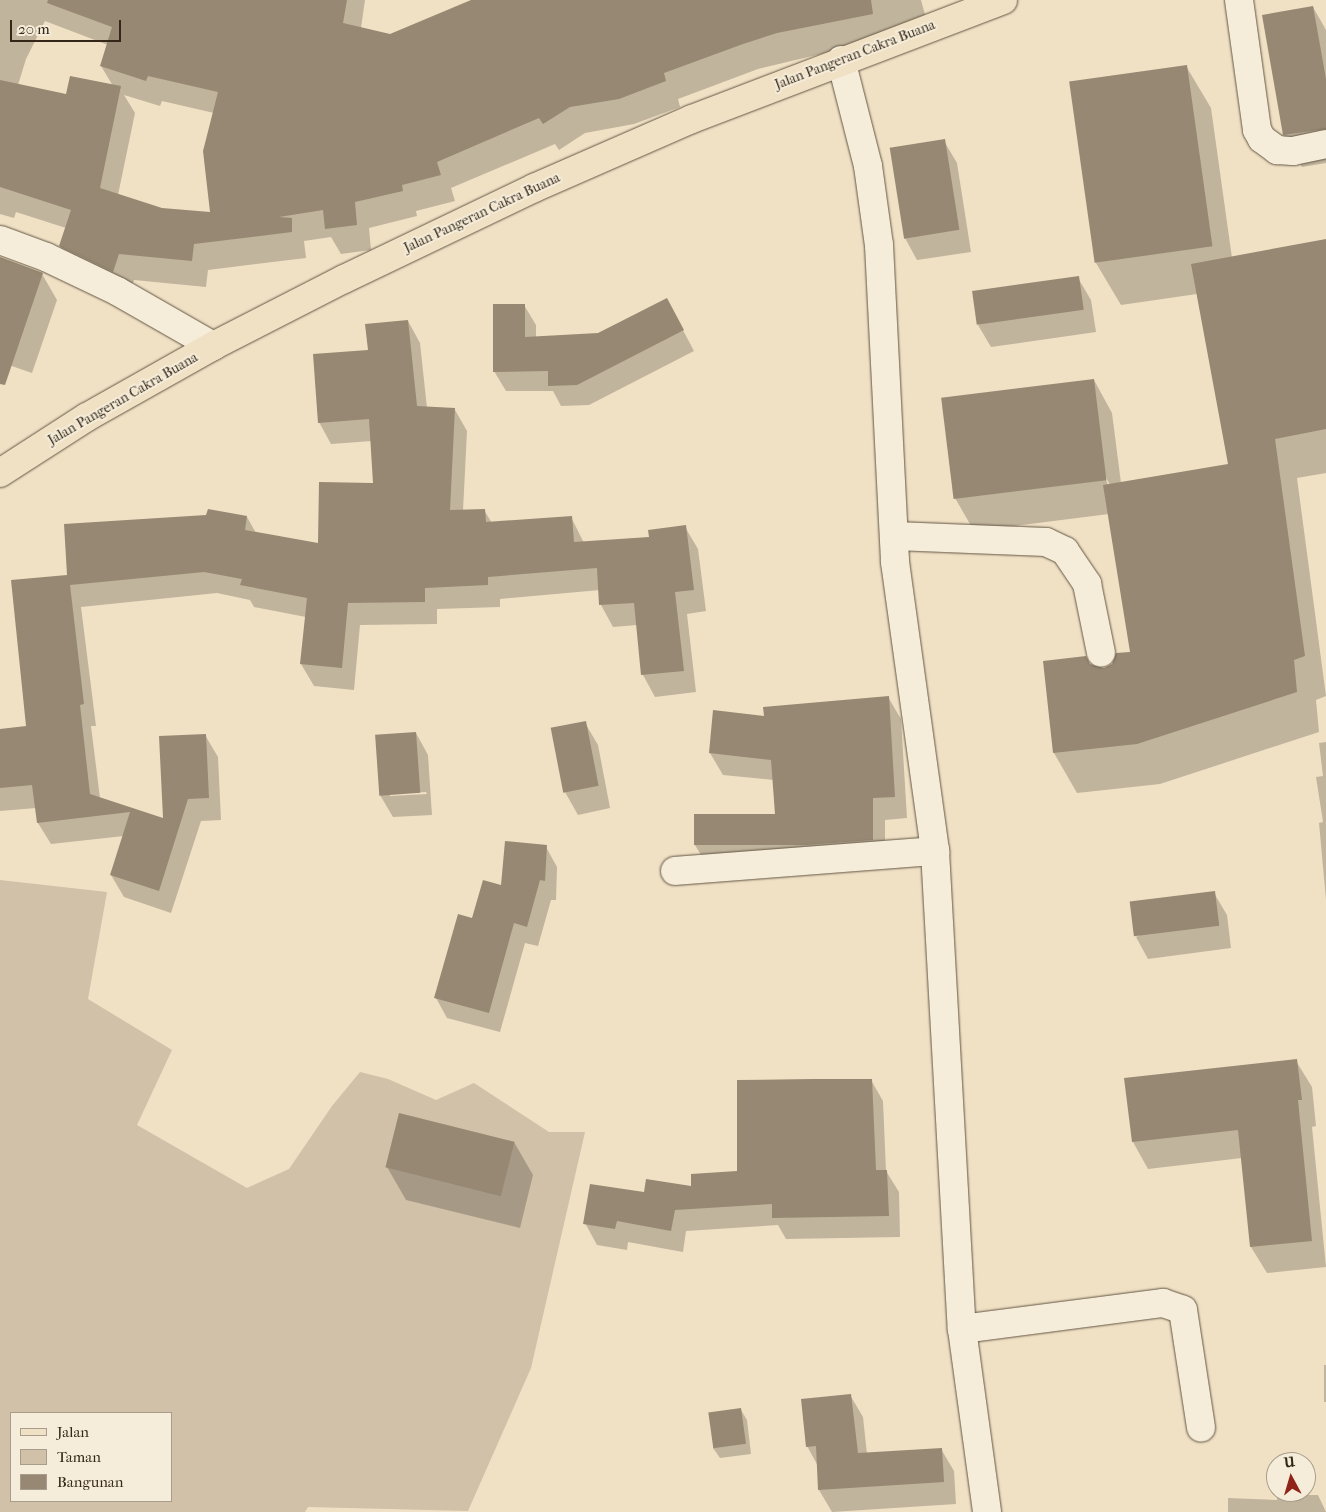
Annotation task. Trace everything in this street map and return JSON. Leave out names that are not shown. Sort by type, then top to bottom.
[{"type":"main road","name":"Jalan Pangeran Cakra Buana","points":[[0,473],[87,417],[213,346],[344,279],[534,188],[692,119],[993,2]]},
{"type":"street","points":[[1239,0],[1257,130],[1262,139],[1277,150],[1293,151],[1326,144]]},
{"type":"street","points":[[841,60],[868,166],[879,245],[894,536],[935,851],[962,1329],[987,1512]]},
{"type":"street","points":[[0,240],[46,257],[117,292],[213,346]]},
{"type":"street","points":[[894,536],[1046,542],[1065,551],[1087,584],[1101,653]]},
{"type":"street","points":[[675,870],[935,851]]},
{"type":"street","points":[[962,1329],[1163,1303],[1184,1310],[1201,1428]]},
{"type":"green space","points":[[0,880],[107,892],[88,999],[172,1050],[137,1125],[247,1188],[289,1169],[332,1106],[360,1072],[388,1079],[436,1100],[474,1083],[549,1132],[585,1132],[531,1368],[468,1511],[308,1507],[305,1512],[0,1512]]},
{"type":"building","points":[[48,0],[347,0],[343,23],[390,34],[471,0],[871,0],[873,14],[777,33],[664,73],[666,81],[619,99],[570,107],[543,124],[539,118],[437,162],[441,175],[402,185],[403,191],[355,202],[357,225],[325,229],[323,210],[279,217],[292,218],[292,232],[194,244],[192,261],[119,254],[113,272],[59,246],[71,210],[0,187],[0,80],[66,94],[70,76],[121,86],[100,188],[162,208],[210,212],[203,151],[218,92],[148,76],[146,81],[100,66],[112,27],[47,3]]},
{"type":"building","points":[[1313,6],[1326,79],[1326,129],[1283,135],[1262,15]]},
{"type":"building","points":[[1187,65],[1212,246],[1095,263],[1069,82]]},
{"type":"building","points":[[945,139],[959,230],[904,239],[890,148]]},
{"type":"building","points":[[1326,239],[1326,429],[1275,439],[1305,656],[1294,660],[1297,692],[1137,744],[1053,753],[1043,661],[1086,656],[1090,664],[1104,668],[1112,664],[1116,653],[1130,652],[1103,485],[1228,464],[1191,264]]},
{"type":"building","points":[[0,257],[43,273],[5,385],[0,384]]},
{"type":"building","points":[[1079,276],[1084,310],[977,325],[972,291]]},
{"type":"building","points":[[667,298],[684,330],[577,385],[548,386],[548,371],[493,372],[493,304],[525,304],[525,337],[598,333]]},
{"type":"building","points":[[408,320],[417,406],[455,408],[450,510],[485,509],[486,522],[572,516],[574,542],[649,537],[648,530],[686,525],[694,590],[675,592],[684,671],[641,675],[634,603],[599,605],[597,568],[488,577],[488,585],[425,588],[425,602],[348,603],[342,668],[300,664],[307,598],[240,585],[242,579],[204,572],[70,585],[84,704],[80,705],[90,794],[163,818],[159,736],[206,734],[209,798],[188,799],[159,891],[110,875],[130,812],[37,823],[32,785],[0,788],[0,729],[26,726],[11,580],[67,575],[64,524],[206,515],[208,509],[247,516],[245,530],[318,543],[319,482],[373,483],[369,419],[318,423],[313,354],[368,350],[365,324]]},
{"type":"building","points":[[1094,379],[1106,480],[954,499],[941,398]]},
{"type":"building","points":[[889,696],[895,797],[873,798],[873,840],[806,845],[694,845],[694,814],[775,814],[771,760],[709,753],[713,710],[764,716],[763,707]]},
{"type":"building","points":[[586,721],[599,786],[563,793],[551,728]]},
{"type":"building","points":[[416,732],[420,793],[379,796],[375,735]]},
{"type":"building","points":[[505,841],[547,845],[545,881],[540,880],[527,927],[514,923],[489,1013],[434,998],[458,914],[472,918],[483,880],[501,885]]},
{"type":"building","points":[[1215,891],[1219,926],[1134,936],[1130,901]]},
{"type":"building","points":[[1297,1059],[1302,1100],[1298,1100],[1312,1241],[1250,1247],[1238,1130],[1132,1142],[1124,1078]]},
{"type":"building","points":[[872,1079],[876,1170],[887,1170],[889,1216],[772,1218],[772,1204],[675,1210],[671,1231],[617,1221],[615,1229],[583,1224],[590,1184],[644,1192],[646,1179],[691,1186],[691,1174],[737,1171],[737,1080]]},
{"type":"building","points":[[399,1113],[514,1142],[501,1196],[385,1167]]},
{"type":"building","points":[[851,1394],[858,1453],[942,1448],[944,1482],[818,1490],[816,1446],[806,1447],[801,1399]]},
{"type":"building","points":[[741,1408],[746,1444],[713,1448],[708,1413]]}]
